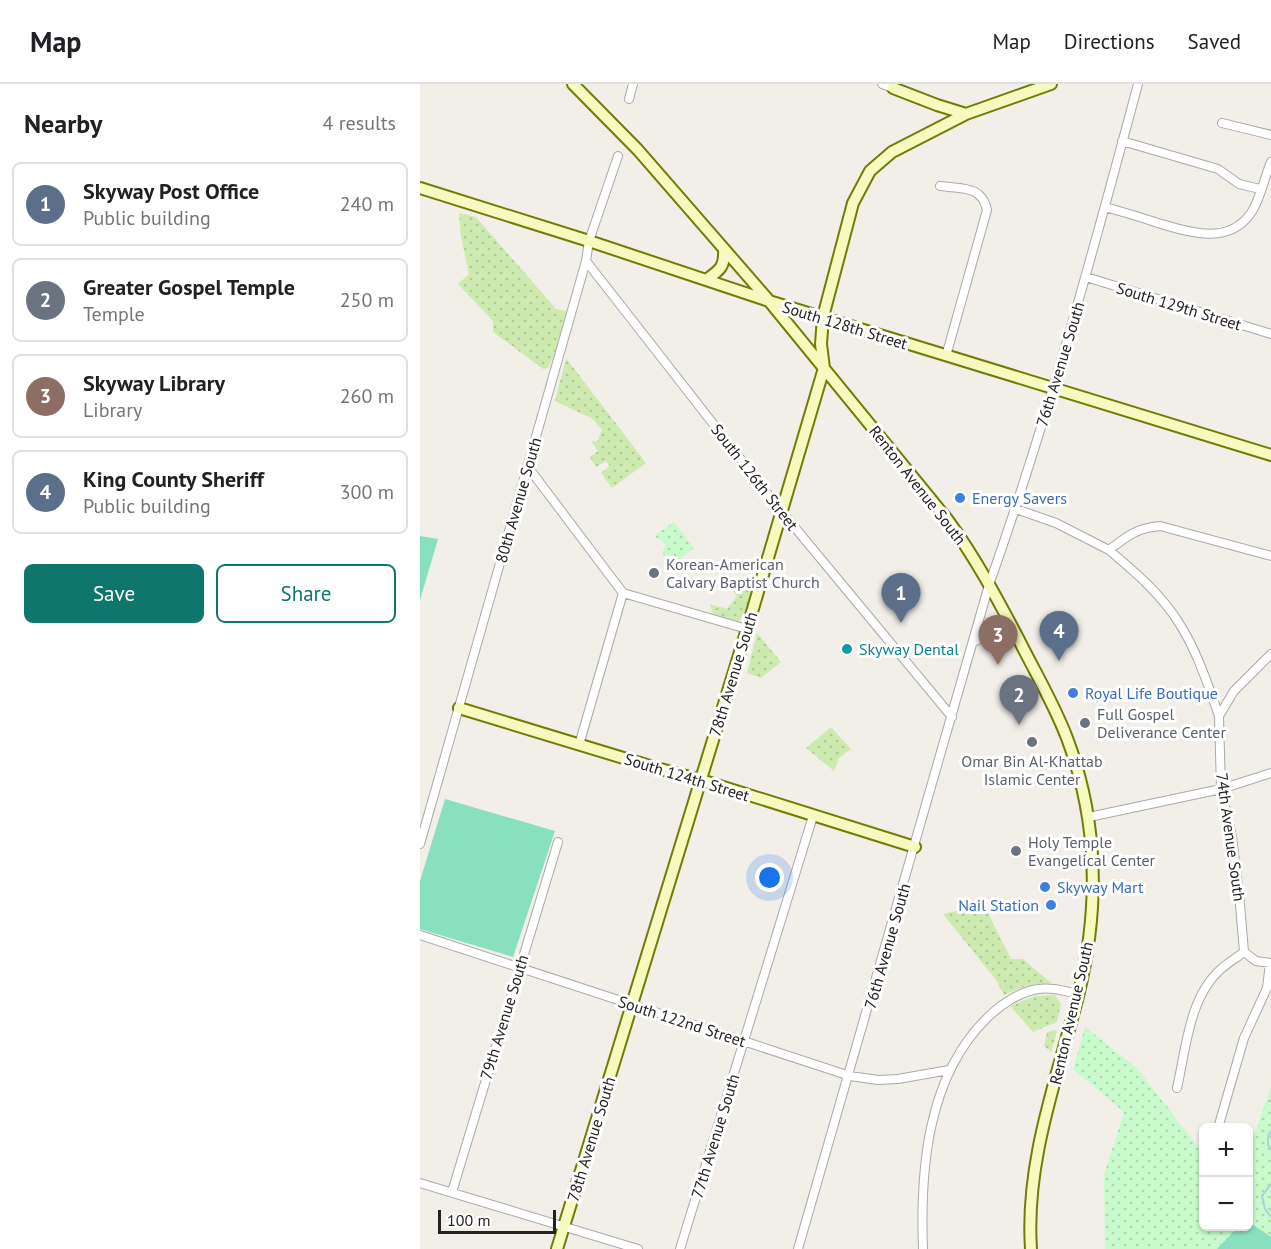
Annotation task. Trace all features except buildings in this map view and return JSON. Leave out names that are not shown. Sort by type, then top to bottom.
[{"type":"street","name":"Renton Avenue South","points":[[573,84],[638,150],[769,301],[947,519],[990,585],[1043,686],[1066,736],[1089,817],[1094,880],[1089,944],[1038,1145],[1031,1192],[1031,1249]]},
{"type":"street","points":[[629,99],[633,84]]},
{"type":"street","name":"78th Avenue South","points":[[557,1249],[747,629],[824,368],[821,344],[823,317],[853,203],[870,171],[892,152],[966,114],[1051,84]]},
{"type":"street","name":"76th Avenue South","points":[[798,1249],[850,1076],[973,642],[1086,277],[1138,84]]},
{"type":"street","points":[[888,85],[966,114]]},
{"type":"street","points":[[1222,123],[1271,135]]},
{"type":"street","points":[[1122,141],[1218,169],[1239,184],[1260,189]]},
{"type":"street","name":"80th Avenue South","points":[[420,844],[586,261],[589,241],[618,156]]},
{"type":"street","points":[[1105,207],[1192,233],[1214,235],[1224,233],[1249,216],[1271,162]]},
{"type":"street","points":[[940,186],[979,193],[985,201],[987,210],[946,356]]},
{"type":"street","name":"South 128th Street","points":[[420,188],[769,301],[1271,455]]},
{"type":"street","points":[[706,280],[721,268],[725,261],[724,249]]},
{"type":"street","name":"South 126th Street","points":[[586,261],[782,512],[952,717]]},
{"type":"street","name":"South 129th Street","points":[[1086,277],[1271,334]]},
{"type":"street","points":[[528,467],[623,592],[747,629]]},
{"type":"street","points":[[1016,509],[1056,524],[1109,550],[1146,582],[1179,622],[1197,658],[1219,716]]},
{"type":"street","points":[[1109,550],[1136,531],[1145,527],[1160,526],[1271,556]]},
{"type":"street","points":[[579,745],[623,592]]},
{"type":"street","points":[[973,642],[995,632],[1016,636]]},
{"type":"street","points":[[1219,716],[1234,691],[1271,654]]},
{"type":"street","name":"South 124th Street","points":[[459,708],[915,847]]},
{"type":"street","name":"74th Avenue South","points":[[1219,716],[1221,789],[1233,848],[1244,952]]},
{"type":"street","points":[[1089,817],[1221,789],[1271,773]]},
{"type":"street","name":"77th Avenue South","points":[[680,1249],[813,816]]},
{"type":"street","name":"79th Avenue South","points":[[452,1192],[558,842]]},
{"type":"street","name":"South 122nd Street","points":[[420,935],[850,1076],[878,1080],[898,1079],[949,1070]]},
{"type":"street","points":[[1177,1088],[1193,1017],[1209,982],[1220,970],[1244,952],[1256,962],[1270,963],[1267,988],[1244,1038],[1219,1123]]},
{"type":"street","points":[[923,1249],[921,1208],[923,1176],[929,1138],[949,1070],[980,1025],[1005,1003],[1038,988],[1051,988],[1078,994]]},
{"type":"street","points":[[420,1183],[638,1249]]},
{"type":"green space","points":[[459,213],[476,217],[556,309],[567,311],[548,368],[543,369],[493,332],[493,321],[458,284],[469,274],[461,237]]},
{"type":"green space","points":[[566,358],[646,463],[612,488],[601,473],[610,466],[606,461],[596,467],[590,457],[598,451],[591,441],[597,442],[602,430],[593,419],[555,401]]},
{"type":"green space","points":[[674,522],[694,548],[672,565],[662,553],[666,544],[654,536]]},
{"type":"green space","points":[[420,536],[438,539],[420,600]]},
{"type":"green space","points":[[725,580],[752,591],[744,618],[737,621],[713,614],[710,604],[727,609],[737,596]]},
{"type":"green space","points":[[757,633],[781,662],[761,678],[747,673]]},
{"type":"green space","points":[[831,727],[851,749],[839,758],[834,771],[806,748]]},
{"type":"green space","points":[[445,799],[555,831],[513,957],[420,929],[420,881]]},
{"type":"green space","points":[[984,905],[1011,959],[1023,959],[1051,983],[1026,986],[1004,995],[996,980],[943,914]]},
{"type":"green space","points":[[1055,995],[1061,1004],[1057,1022],[1033,1032],[1010,1006],[1035,996]]},
{"type":"green space","points":[[1085,1027],[1137,1068],[1199,1148],[1199,1231],[1253,1231],[1253,1139],[1271,1086],[1271,1249],[1105,1249],[1104,1175],[1124,1112],[1073,1069]]},
{"type":"green space","points":[[1057,1031],[1051,1052],[1044,1046],[1047,1032]]},
{"type":"green space","points":[[1253,1225],[1271,1237],[1271,1249],[1217,1249],[1234,1231],[1253,1231]]},
{"type":"waterway","points":[[1271,1131],[1268,1136],[1268,1145],[1271,1149]]},
{"type":"waterway","points":[[1271,1184],[1262,1196],[1265,1209],[1271,1217]]},
{"type":"place","name":"Energy Savers","points":[[960,498]]},
{"type":"place","name":"Korean-American Calvary Baptist Church","points":[[654,573]]},
{"type":"place","name":"Skyway Post Office","points":[[901,623]]},
{"type":"place","name":"Skyway Dental","points":[[847,649]]},
{"type":"place","name":"King County Sheriff","points":[[1059,661]]},
{"type":"place","name":"Skyway Library","points":[[998,665]]},
{"type":"place","name":"Royal Life Boutique","points":[[1073,693]]},
{"type":"place","name":"Full Gospel Deliverance Center","points":[[1085,723]]},
{"type":"place","name":"Greater Gospel Temple","points":[[1019,725]]},
{"type":"place","name":"Omar Bin Al-Khattab Islamic Center","points":[[1032,742]]},
{"type":"place","name":"Holy Temple Evangelical Center","points":[[1016,851]]},
{"type":"place","name":"Skyway Mart","points":[[1045,887]]},
{"type":"place","name":"Nail Station","points":[[1051,905]]}]
